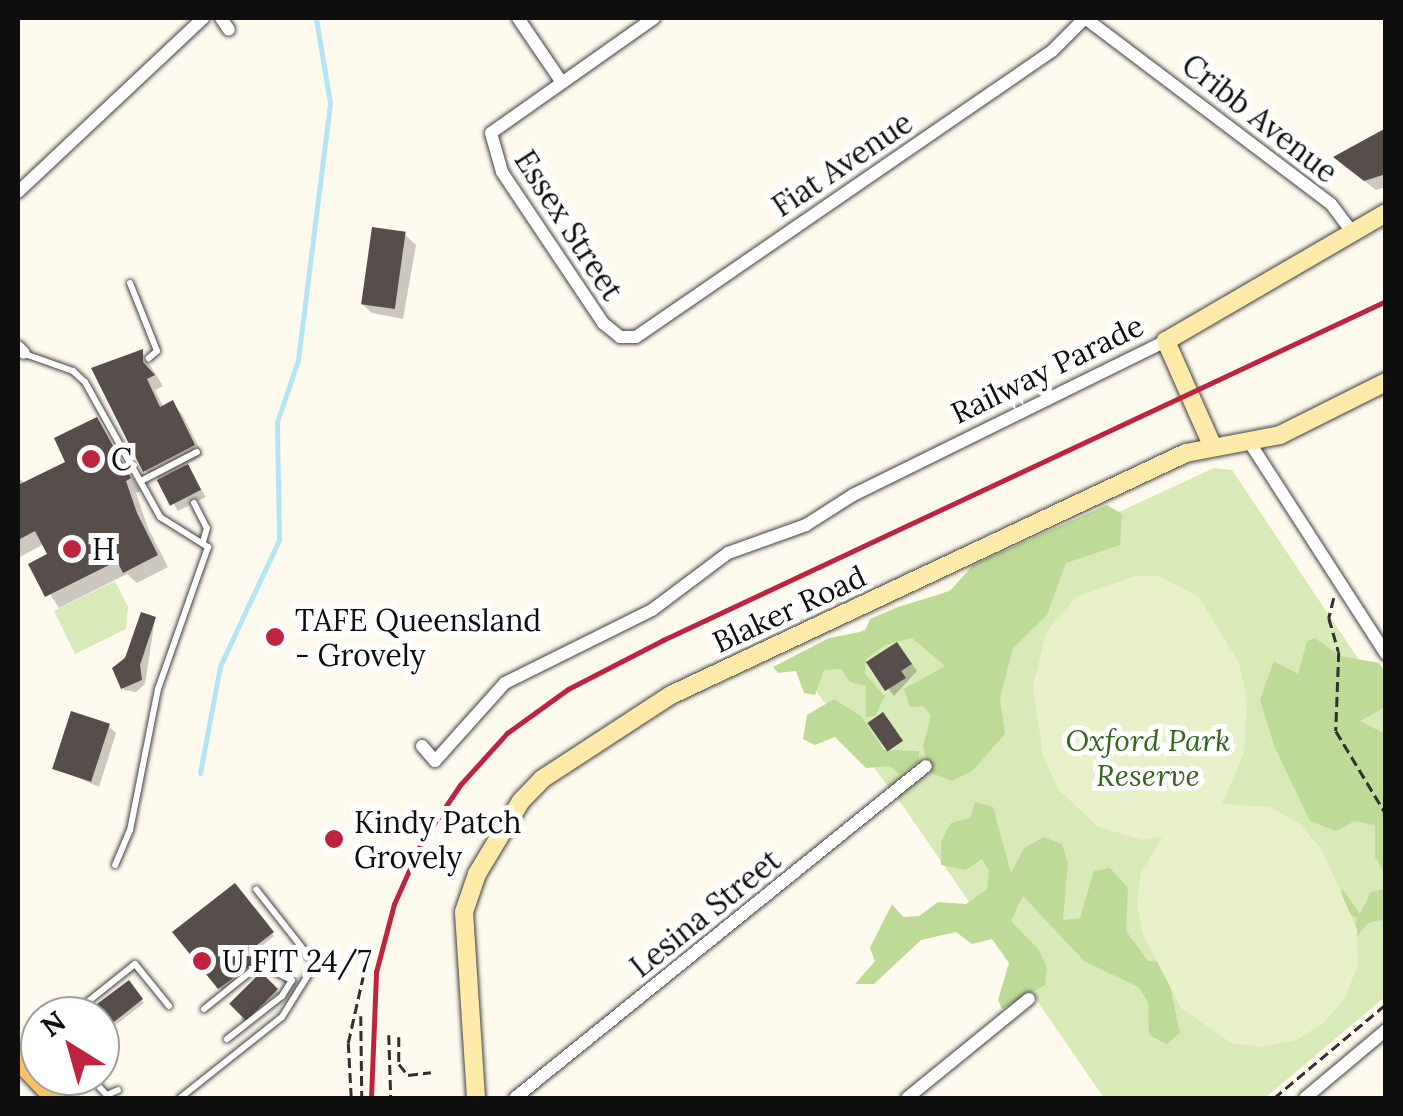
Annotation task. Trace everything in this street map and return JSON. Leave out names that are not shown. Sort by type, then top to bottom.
[{"type":"main road","points":[[18,1058],[55,1098]]},
{"type":"street","points":[[18,192],[203,18]]},
{"type":"street","points":[[220,18],[229,30]]},
{"type":"street","points":[[518,18],[561,81],[654,18]]},
{"type":"street","name":"Cribb Avenue","points":[[1086,18],[1331,204],[1350,229]]},
{"type":"street","name":"Fiat Avenue","points":[[620,337],[636,336],[1052,51],[1086,18]]},
{"type":"street","name":"Essex Street","points":[[561,81],[491,132],[502,172],[603,323],[620,337]]},
{"type":"street","name":"Railway Parade","points":[[422,746],[435,761],[505,682],[652,610],[728,553],[806,525],[853,494],[1236,305],[1350,229],[1386,213]]},
{"type":"street","points":[[1166,341],[1212,445]]},
{"type":"street","name":"Blaker Road","points":[[476,1098],[464,912],[477,874],[521,801],[542,780],[671,695],[1212,445],[1250,443],[1280,435],[1386,382]]},
{"type":"street","points":[[1250,443],[1386,654]]},
{"type":"street","name":"Lesina Street","points":[[515,1098],[926,766]]},
{"type":"street","points":[[907,1098],[1029,999]]},
{"type":"street","points":[[1305,1098],[1386,1030]]},
{"type":"lane","points":[[130,283],[157,350],[150,358]]},
{"type":"lane","points":[[21,350],[85,382],[168,526],[204,542],[209,550],[158,690],[130,830],[115,866]]},
{"type":"lane","points":[[140,482],[197,452]]},
{"type":"lane","points":[[194,503],[208,528],[204,542]]},
{"type":"lane","points":[[180,1098],[282,1018],[315,964],[256,889]]},
{"type":"lane","points":[[95,996],[135,964],[169,1006]]},
{"type":"lane","points":[[204,1009],[260,964],[292,980],[282,996],[227,1039]]},
{"type":"path","points":[[1344,592],[1332,603],[1330,618],[1339,652],[1336,730],[1386,814]]},
{"type":"path","points":[[352,1098],[348,1043],[367,959]]},
{"type":"path","points":[[1274,1098],[1386,1004]]},
{"type":"path","points":[[360,1016],[362,1098]]},
{"type":"path","points":[[389,1035],[391,1098]]},
{"type":"path","points":[[399,1037],[400,1064],[408,1075],[431,1072]]},
{"type":"green space","name":"Oxford Park Reserve","points":[[1214,468],[1232,470],[1385,699],[1385,997],[1265,1098],[1104,1098],[905,809],[794,662]]},
{"type":"green space","points":[[1107,505],[1122,514],[1120,545],[1066,563],[1047,615],[1013,648],[1000,698],[1005,734],[972,771],[952,781],[931,773],[923,747],[931,715],[923,706],[910,707],[904,689],[945,666],[912,638],[885,645],[866,659],[865,674],[885,696],[875,716],[866,717],[866,686],[850,682],[841,669],[824,670],[815,695],[804,693],[796,671],[778,673],[773,667],[829,638],[865,631],[870,619],[950,591],[973,565]]},
{"type":"green space","points":[[1135,576],[1158,576],[1198,596],[1239,663],[1247,699],[1244,753],[1222,804],[1270,807],[1300,824],[1322,850],[1357,929],[1358,964],[1346,996],[1325,1022],[1296,1040],[1262,1047],[1231,1043],[1181,1008],[1143,934],[1137,904],[1141,873],[1162,837],[1141,840],[1097,826],[1059,790],[1043,756],[1033,687],[1046,633],[1076,597]]},
{"type":"green space","points":[[115,581],[128,607],[126,629],[75,654],[54,611]]},
{"type":"green space","points":[[1315,638],[1340,656],[1379,663],[1385,672],[1385,707],[1360,721],[1385,734],[1385,873],[1375,857],[1375,825],[1355,821],[1336,831],[1310,821],[1274,746],[1260,699],[1274,661],[1298,674],[1307,641]]},
{"type":"green space","points":[[834,699],[861,716],[884,750],[919,751],[919,762],[899,774],[890,766],[866,768],[835,737],[815,745],[803,739],[807,715]]},
{"type":"green space","points":[[975,802],[993,807],[1011,873],[1024,848],[1044,837],[1062,844],[1068,863],[1063,920],[1080,918],[1094,871],[1110,868],[1128,888],[1126,931],[1148,961],[1165,962],[1180,1033],[1167,1044],[1149,1035],[1148,1002],[1138,987],[1084,961],[1023,896],[1011,921],[1039,950],[1047,968],[1045,985],[1002,1009],[998,1000],[1009,963],[992,939],[972,944],[956,932],[921,940],[874,984],[855,984],[875,961],[870,948],[892,904],[903,917],[919,916],[938,902],[966,904],[987,889],[989,870],[982,859],[966,870],[941,865],[941,842],[951,823],[970,818]]},
{"type":"green space","points":[[1342,888],[1360,914],[1371,892],[1385,889],[1385,919],[1368,923],[1352,943],[1357,918],[1339,910]]},
{"type":"building","points":[[1386,128],[1386,174],[1364,181],[1333,157]]},
{"type":"building","points":[[372,227],[406,232],[395,309],[361,304]]},
{"type":"building","points":[[143,349],[143,362],[155,375],[147,379],[160,407],[173,400],[195,445],[143,472],[91,368]]},
{"type":"building","points":[[97,417],[131,478],[126,481],[137,513],[158,555],[123,573],[117,561],[45,597],[28,564],[47,554],[35,531],[18,540],[18,485],[65,462],[54,438]]},
{"type":"building","points":[[188,464],[201,490],[170,506],[157,480]]},
{"type":"building","points":[[141,612],[156,617],[140,665],[142,680],[121,689],[112,668],[125,658]]},
{"type":"building","points":[[897,642],[912,664],[901,671],[906,678],[885,691],[866,662]]},
{"type":"building","points":[[71,711],[110,724],[91,782],[52,769]]},
{"type":"building","points":[[883,712],[903,741],[888,752],[867,723]]},
{"type":"building","points":[[235,883],[274,932],[257,945],[265,955],[218,989],[172,932]]},
{"type":"building","points":[[261,972],[278,989],[246,1021],[229,1004]]},
{"type":"building","points":[[129,980],[143,999],[120,1017],[120,996],[108,996]]},
{"type":"waterway","points":[[200,773],[220,666],[279,540],[277,422],[298,360],[330,103],[316,18]]},
{"type":"railway","points":[[371,1098],[376,972],[394,904],[422,841],[460,785],[507,733],[568,689],[663,640],[1386,301]]},
{"type":"place","name":"C","points":[[91,459]]},
{"type":"place","name":"H","points":[[72,549]]},
{"type":"place","name":"TAFE Queensland - Grovely","points":[[275,637]]},
{"type":"place","name":"Kindy Patch Grovely","points":[[334,839]]},
{"type":"place","name":"U FIT 24/7","points":[[202,961]]}]
